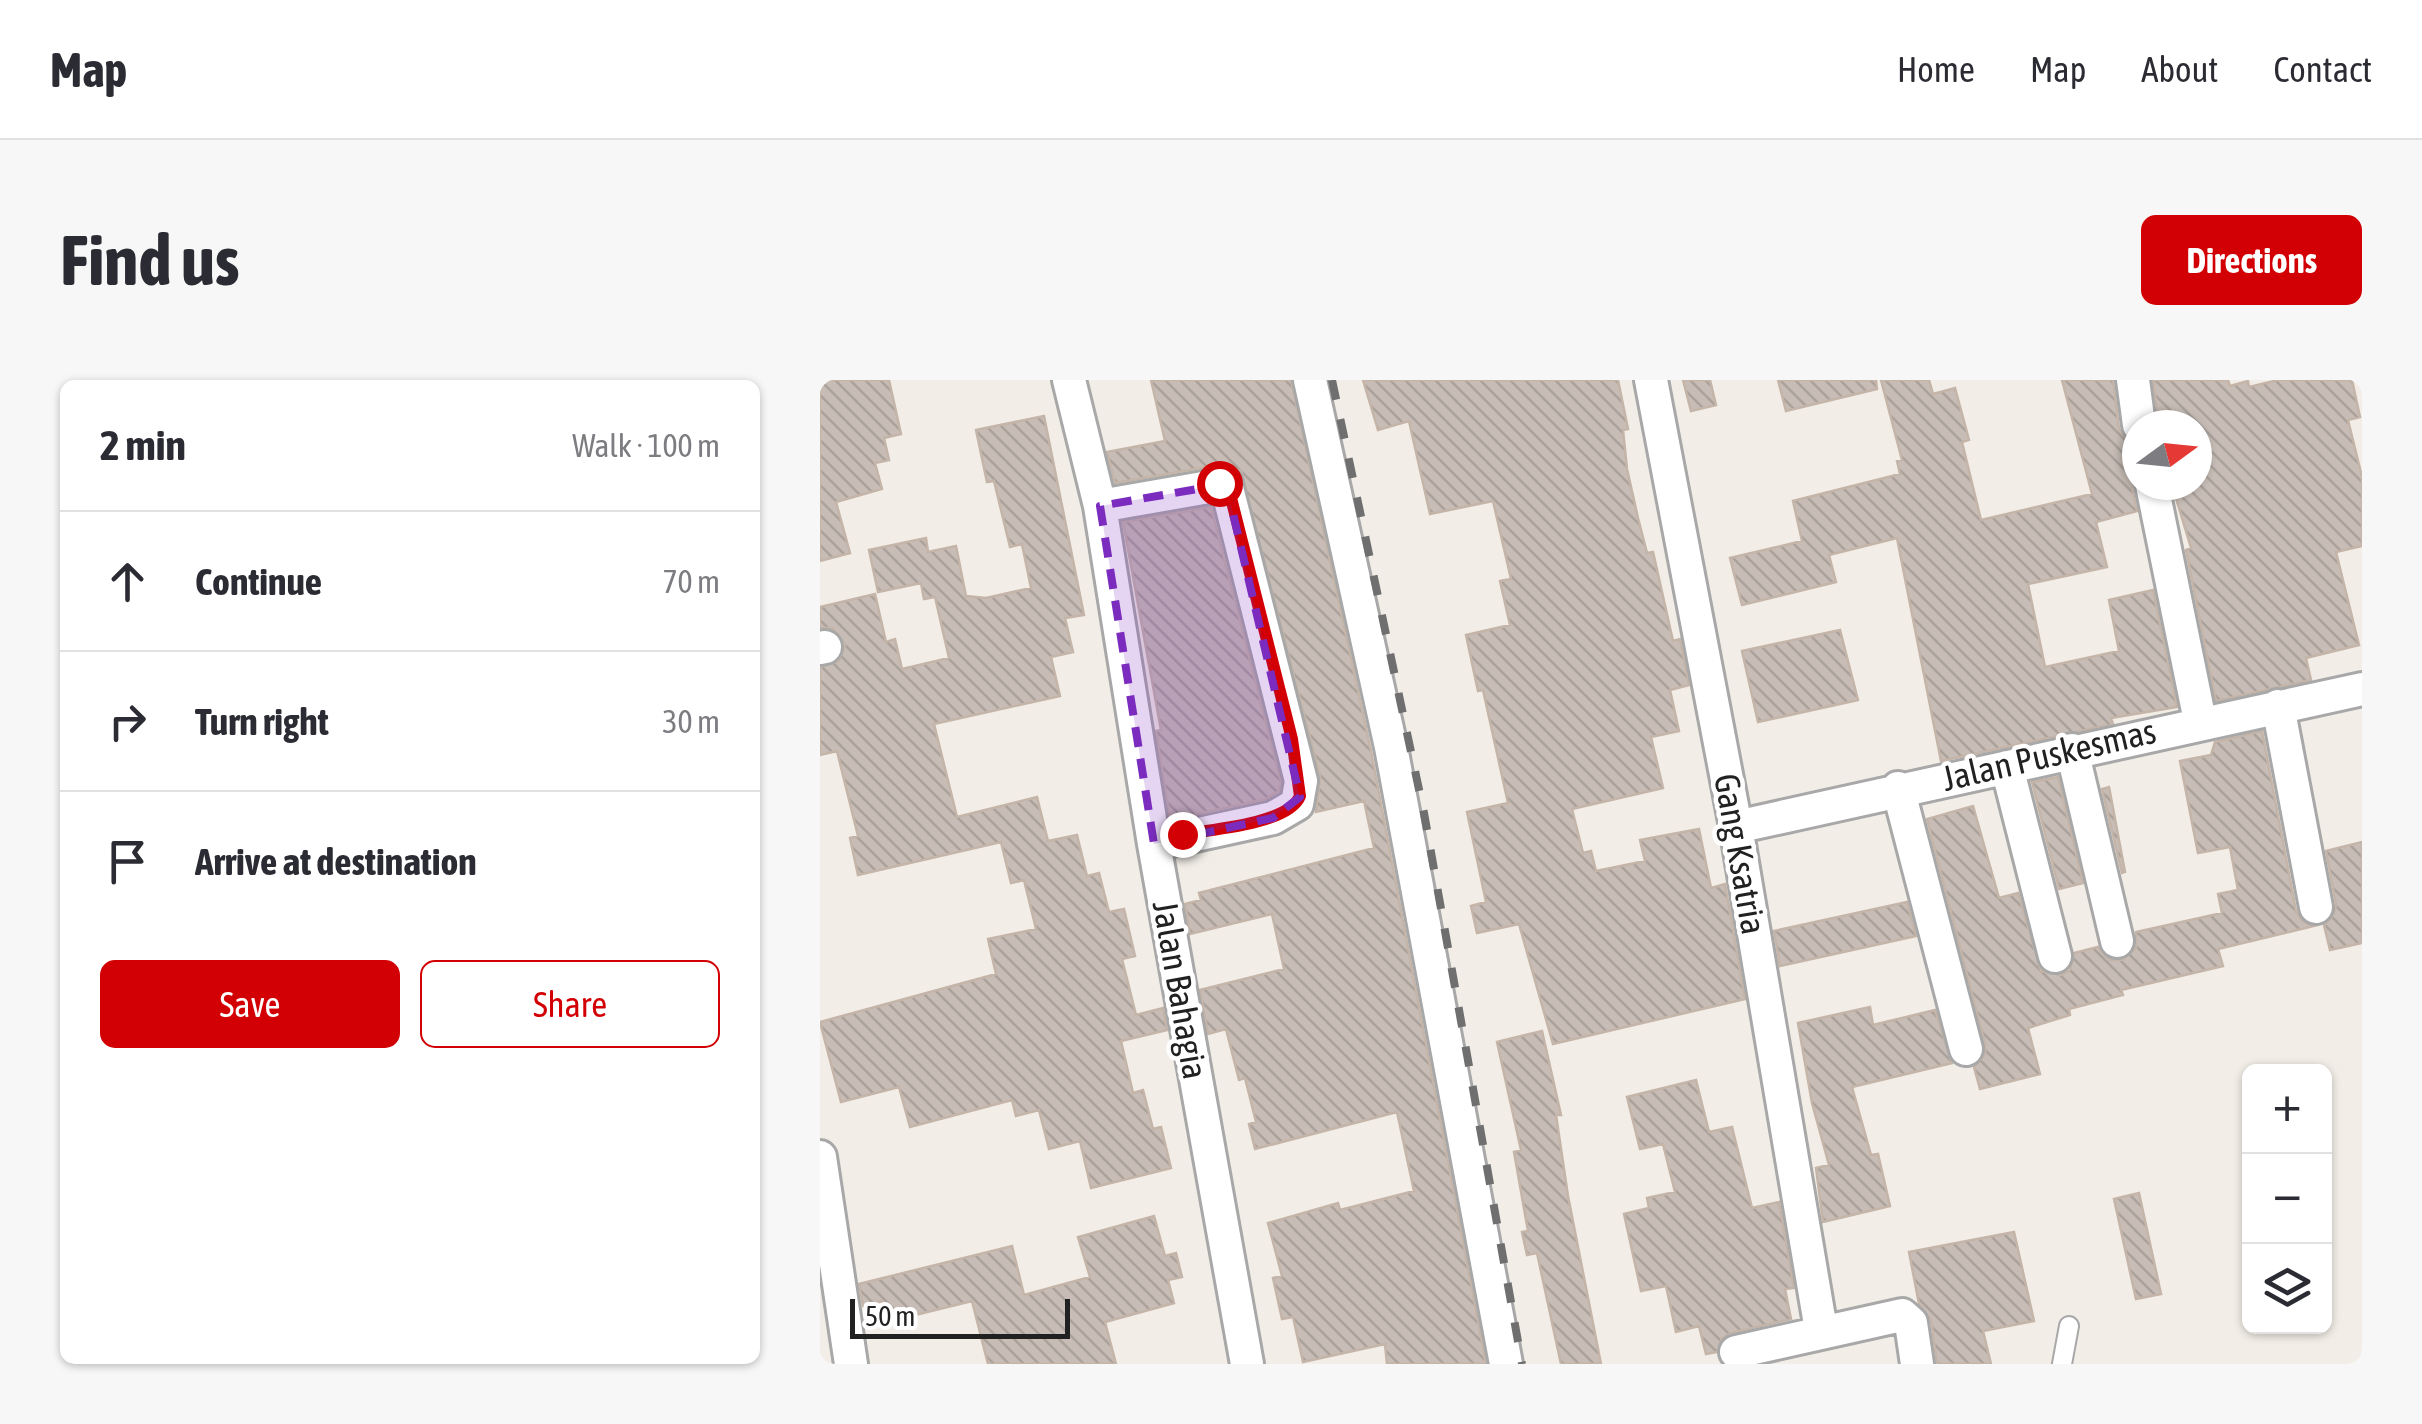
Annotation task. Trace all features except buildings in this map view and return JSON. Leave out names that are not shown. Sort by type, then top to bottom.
[{"type":"street","name":"Jalan Bahagia","points":[[1069,380],[1100,506],[1154,844],[1247,1364]]},
{"type":"street","points":[[1310,380],[1392,747],[1506,1364]]},
{"type":"street","name":"Gang Ksatria","points":[[1650,380],[1736,826],[1822,1330]]},
{"type":"street","points":[[2133,380],[2137,410]]},
{"type":"street","points":[[1100,506],[1226,484],[1301,781],[1297,804],[1273,818],[1154,844]]},
{"type":"street","points":[[2155,500],[2200,721]]},
{"type":"street","name":"Jalan Puskesmas","points":[[1736,826],[2200,721],[2362,689]]},
{"type":"street","points":[[2278,706],[2316,907]]},
{"type":"street","points":[[2072,750],[2117,941]]},
{"type":"street","points":[[2008,767],[2054,956]]},
{"type":"street","points":[[1898,788],[1966,1049]]},
{"type":"street","points":[[820,1157],[830,1290],[851,1364]]},
{"type":"street","points":[[1736,1352],[1902,1315],[1911,1323],[1917,1364]]},
{"type":"lane","points":[[2062,1364],[2069,1326]]},
{"type":"highlighted area","points":[[1226,484],[1300,797],[1273,818],[1154,844],[1100,506]]},
{"type":"railway","points":[[1332,380],[1424,813],[1522,1364]]},
{"type":"route","points":[[1182,834],[1273,818],[1290,810],[1300,796],[1301,781],[1292,739],[1229,490],[1226,484],[1219,483]]}]
